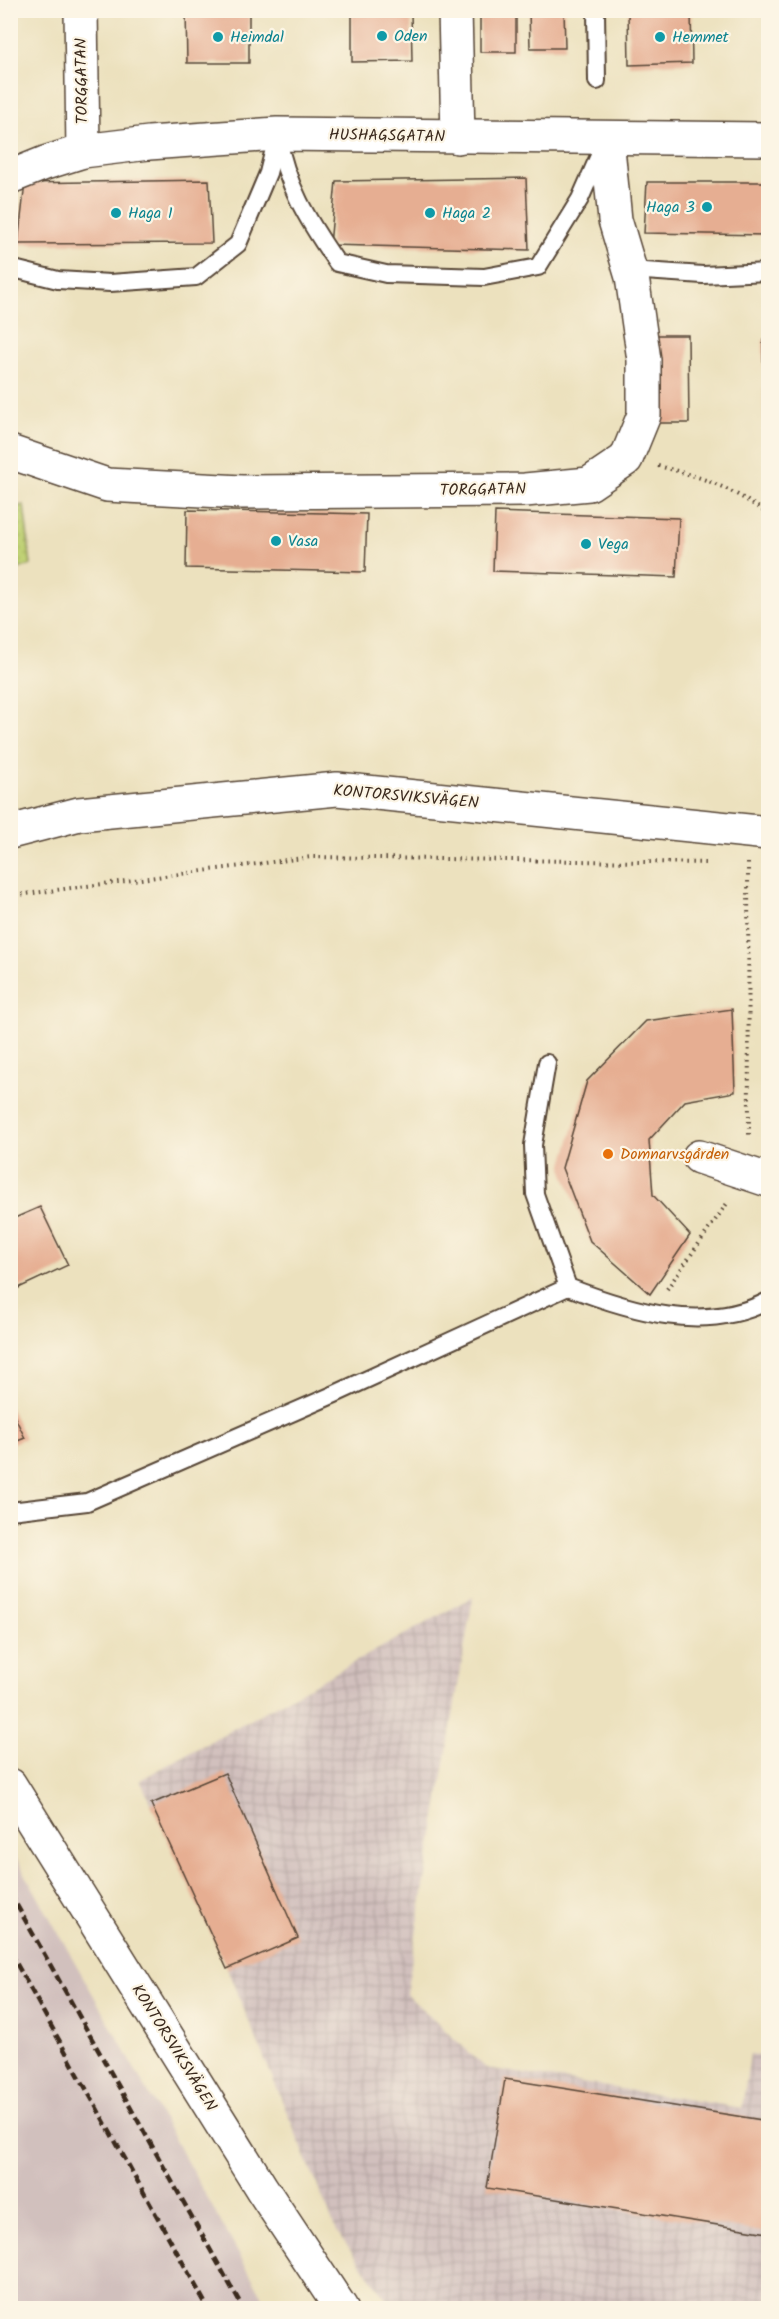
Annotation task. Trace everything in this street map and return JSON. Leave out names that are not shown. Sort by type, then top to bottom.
[{"type":"street","name":"TORGGATAN","points":[[81,10],[83,151]]},
{"type":"street","points":[[455,10],[458,137]]},
{"type":"street","name":"HUSHAGSGATAN","points":[[10,177],[83,151],[149,143],[277,134],[768,139]]},
{"type":"street","points":[[607,138],[615,220],[630,270],[644,360],[644,415],[626,459]]},
{"type":"street","name":"TORGGATAN","points":[[10,452],[106,485],[242,492],[525,490],[589,484],[626,459]]},
{"type":"street","name":"KONTORSVIKSVÄGEN","points":[[10,832],[79,814],[337,789],[768,833]]},
{"type":"street","points":[[699,1157],[759,1177]]},
{"type":"street","name":"KONTORSVIKSVÄGEN","points":[[10,1785],[238,2150],[341,2308]]},
{"type":"lane","points":[[596,10],[597,81]]},
{"type":"lane","points":[[277,134],[282,162],[307,220],[337,263],[386,274],[484,277],[538,267],[580,198],[607,138]]},
{"type":"lane","points":[[10,268],[58,280],[110,283],[196,277],[238,244],[268,173],[277,134]]},
{"type":"lane","points":[[630,270],[703,274],[768,272]]},
{"type":"lane","points":[[547,1063],[533,1145],[535,1194],[568,1287]]},
{"type":"lane","points":[[10,1512],[14,1509],[87,1502],[335,1394],[568,1287],[616,1306],[700,1319],[753,1309],[768,1300]]},
{"type":"path","points":[[626,459],[694,475],[731,489],[768,514]]},
{"type":"path","points":[[10,896],[311,857],[712,863]]},
{"type":"path","points":[[736,864],[758,865]]},
{"type":"path","points":[[650,1312],[759,1177],[748,865]]},
{"type":"shaded area","points":[[473,1597],[406,1994],[486,2068],[742,2108],[750,2054],[768,2057],[768,2308],[394,2308],[337,2232],[227,1969],[140,1780]]},
{"type":"shaded area","points":[[10,1847],[269,2308],[14,2308],[11,2305]]},
{"type":"green space","points":[[24,505],[31,565],[11,571],[11,508]]},
{"type":"building","name":"Heimdal","points":[[186,10],[249,10],[249,63],[187,63]]},
{"type":"building","name":"Oden","points":[[352,10],[411,10],[412,61],[352,62]]},
{"type":"building","points":[[480,10],[516,10],[516,52],[480,52]]},
{"type":"building","points":[[529,10],[564,10],[565,48],[530,48]]},
{"type":"building","name":"Hemmet","points":[[628,10],[691,10],[692,63],[629,65]]},
{"type":"building","name":"Haga 2","points":[[526,178],[529,250],[330,245],[336,181]]},
{"type":"building","name":"Haga 1","points":[[209,180],[212,243],[18,244],[25,183]]},
{"type":"building","name":"Haga 3","points":[[647,182],[768,182],[768,235],[644,233]]},
{"type":"building","points":[[653,335],[688,335],[689,423],[654,423]]},
{"type":"building","points":[[763,340],[768,340],[768,425],[764,425]]},
{"type":"building","name":"Vasa","points":[[187,510],[367,514],[365,572],[186,568]]},
{"type":"building","name":"Vega","points":[[495,512],[679,518],[676,577],[493,571]]},
{"type":"building","name":"Domnarvsgården","points":[[732,1009],[735,1092],[685,1101],[649,1140],[653,1195],[690,1235],[650,1294],[590,1241],[562,1168],[587,1081],[646,1021]]},
{"type":"building","points":[[40,1207],[68,1265],[10,1292],[10,1220]]},
{"type":"building","points":[[10,1407],[25,1438],[10,1444]]},
{"type":"building","points":[[225,1773],[298,1938],[227,1969],[151,1804]]},
{"type":"building","points":[[505,2079],[768,2121],[768,2233],[487,2188]]},
{"type":"railway","points":[[10,1893],[243,2308]]},
{"type":"railway","points":[[10,1952],[208,2308]]},
{"type":"place","name":"Oden","points":[[382,36]]},
{"type":"place","name":"Heimdal","points":[[218,37]]},
{"type":"place","name":"Hemmet","points":[[660,37]]},
{"type":"place","name":"Haga 3","points":[[707,207]]},
{"type":"place","name":"Haga 1","points":[[116,213]]},
{"type":"place","name":"Haga 2","points":[[430,213]]},
{"type":"place","name":"Vasa","points":[[276,541]]},
{"type":"place","name":"Vega","points":[[586,544]]},
{"type":"place","name":"Domnarvsgården","points":[[608,1154]]}]
